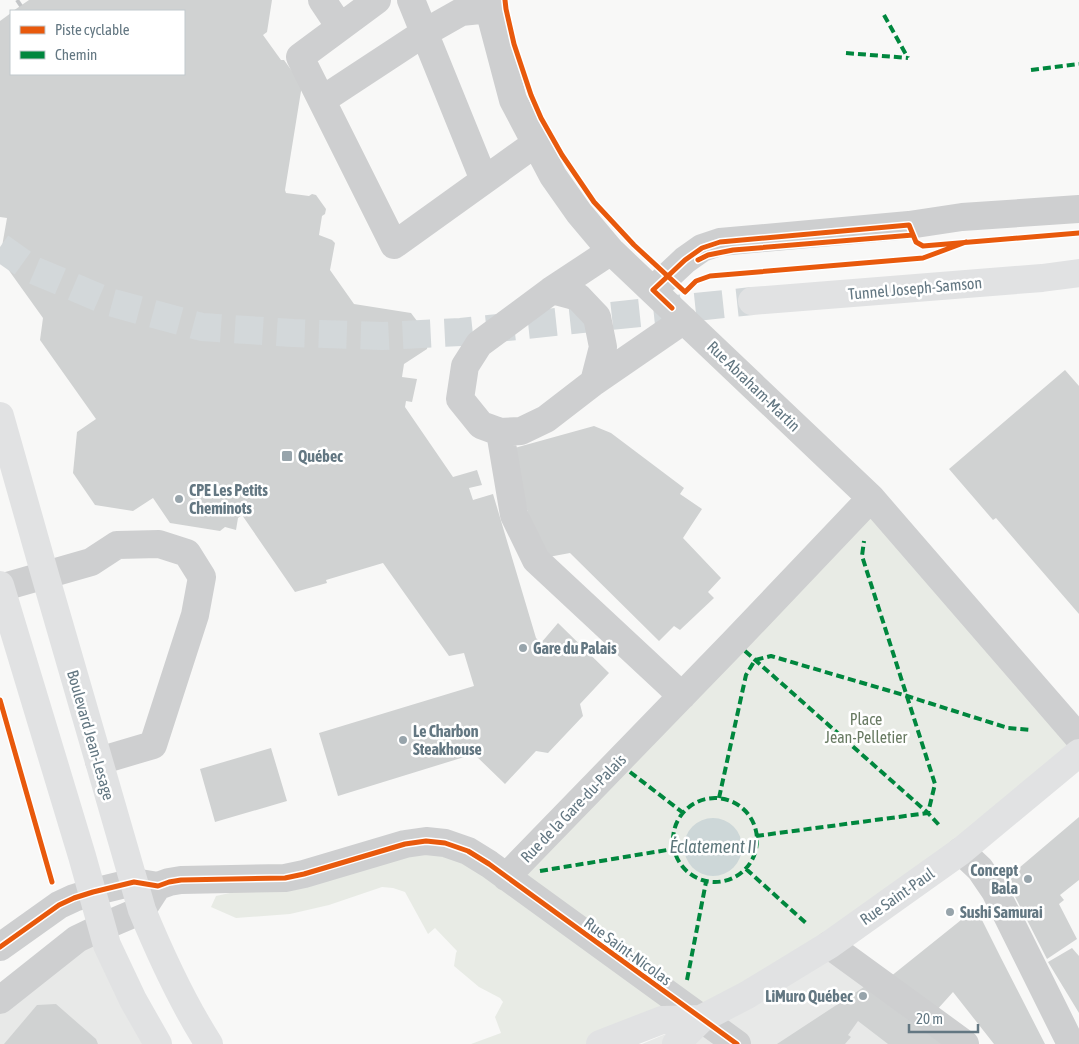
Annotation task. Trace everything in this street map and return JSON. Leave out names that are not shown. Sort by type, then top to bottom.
[{"type":"main road","name":"Tunnel Joseph-Samson","points":[[752,301],[1079,274]]},
{"type":"main road","name":"Boulevard Jean-Lesage","points":[[0,416],[99,761],[146,884],[142,910],[164,962],[209,1044]]},
{"type":"main road","points":[[0,587],[93,892],[107,945],[133,1000],[158,1044]]},
{"type":"main road","name":"Rue Saint-Paul","points":[[676,1044],[701,1019],[747,995],[829,945],[961,851],[1079,753]]},
{"type":"main road","name":"Rue Saint-Paul","points":[[600,1044],[662,1020],[701,1019]]},
{"type":"street","points":[[322,0],[340,27]]},
{"type":"street","points":[[376,0],[300,57],[394,245],[536,142]]},
{"type":"street","points":[[411,0],[484,180]]},
{"type":"street","points":[[322,100],[424,33],[460,12],[490,4]]},
{"type":"street","name":"Rue Abraham-Martin","points":[[490,4],[490,17],[514,100],[553,176],[579,213],[611,251],[870,498],[1079,738]]},
{"type":"street","points":[[652,290],[685,260],[702,248],[720,242],[909,225],[962,217],[1079,209]]},
{"type":"street","points":[[611,251],[552,290],[479,344],[465,366],[460,399],[481,425],[500,432],[522,431],[546,419],[594,382],[684,320]]},
{"type":"street","points":[[552,290],[578,297],[597,317],[604,347],[594,382]]},
{"type":"street","points":[[500,432],[514,515],[536,560],[682,696]]},
{"type":"street","name":"Rue de la Gare-du-Palais","points":[[506,877],[682,696],[870,498]]},
{"type":"street","points":[[0,587],[91,562],[117,545],[159,544],[187,553],[202,577],[195,615],[153,745],[99,761]]},
{"type":"street","points":[[0,947],[59,905],[93,892],[181,880],[285,878],[405,844],[426,841],[445,843],[468,851],[506,877]]},
{"type":"street","points":[[961,851],[980,869],[995,891],[1071,1044]]},
{"type":"street","name":"Rue Saint-Nicolas","points":[[506,877],[736,1044]]},
{"type":"street","points":[[0,1000],[77,939],[142,910]]},
{"type":"street","points":[[829,945],[965,1044]]},
{"type":"shaded area","points":[[102,927],[158,1044],[0,1044],[0,1000]]},
{"type":"shaded area","points":[[829,945],[965,1044],[642,1044],[701,1019]]},
{"type":"green space","name":"Place Jean-Pelletier","points":[[871,498],[1079,753],[747,995],[600,1044],[471,1044],[501,1033],[495,1017],[503,1002],[500,998],[479,987],[454,966],[457,951],[435,928],[428,934],[405,892],[382,887],[329,905],[290,914],[236,918],[211,907],[216,896],[253,888],[405,844],[506,877]]},
{"type":"water","name":"Éclatement II","points":[[707,818],[719,818],[734,826],[742,841],[742,853],[734,868],[719,876],[707,876],[692,868],[684,853],[684,841],[692,826]]},
{"type":"building","points":[[29,0],[272,0],[267,32],[263,35],[302,85],[286,193],[316,195],[326,209],[325,214],[322,216],[319,235],[335,243],[330,270],[354,304],[411,313],[429,337],[427,349],[404,364],[402,377],[417,379],[412,402],[406,401],[405,407],[453,477],[477,470],[482,485],[469,488],[473,500],[493,494],[536,638],[541,643],[558,623],[609,673],[580,704],[583,716],[548,753],[536,751],[505,784],[474,754],[338,796],[319,733],[474,686],[464,653],[449,656],[383,563],[326,580],[327,583],[295,592],[242,515],[238,518],[236,530],[225,527],[220,531],[170,523],[153,498],[133,511],[95,505],[73,473],[77,432],[96,419],[40,340],[43,318],[0,258],[7,218],[0,217],[0,21],[10,14],[10,75],[185,75],[185,10],[14,10]]},
{"type":"building","points":[[1065,370],[1079,386],[1079,614],[996,518],[993,520],[949,469]]},
{"type":"building","points":[[594,426],[611,433],[684,488],[680,494],[702,509],[683,538],[721,578],[708,592],[714,598],[680,630],[674,626],[659,641],[570,553],[543,558],[510,458],[511,449]]},
{"type":"building","points":[[271,748],[287,801],[215,822],[200,769]]},
{"type":"building","points":[[1079,817],[1079,880],[1060,895],[1064,900],[1059,904],[1077,939],[1047,959],[1006,879]]},
{"type":"building","points":[[976,908],[1045,1044],[994,1044],[953,992],[935,1012],[890,977]]},
{"type":"building","points":[[1072,948],[1079,956],[1079,1013],[1048,962]]},
{"type":"building","points":[[867,985],[946,1044],[888,1044],[858,1021],[848,1035],[851,1037],[845,1044],[777,1044]]},
{"type":"building","points":[[56,1004],[96,1039],[98,1044],[4,1044],[37,1005]]},
{"type":"tunnel","points":[[0,247],[31,269],[109,302],[202,327],[382,336],[461,332],[752,301]]},
{"type":"railway","points":[[17,0],[21,6]]},
{"type":"marked path","points":[[884,15],[908,58]]},
{"type":"marked path","points":[[846,53],[908,58]]},
{"type":"marked path","points":[[1031,70],[1079,64]]},
{"type":"marked path","points":[[756,836],[928,813],[935,784],[862,556],[864,541]]},
{"type":"marked path","points":[[745,651],[928,813],[939,825]]},
{"type":"marked path","points":[[719,798],[746,675],[755,660],[771,656],[1008,728],[1032,730]]},
{"type":"marked path","points":[[630,772],[682,812]]},
{"type":"marked path","points":[[715,798],[731,801],[745,810],[754,824],[757,840],[754,856],[745,870],[731,879],[715,882],[699,879],[685,870],[676,856],[673,840],[676,824],[685,810],[699,801],[715,798]]},
{"type":"marked path","points":[[540,871],[673,849]]},
{"type":"marked path","points":[[746,869],[807,924]]},
{"type":"marked path","points":[[687,980],[706,882]]},
{"type":"cycle path","points":[[505,0],[514,44],[531,95],[541,118],[562,155],[594,202],[634,245],[685,292],[696,281],[710,276],[923,258],[966,242]]},
{"type":"cycle path","points":[[672,308],[653,290],[685,260],[702,248],[720,242],[909,225],[916,242],[923,246],[1079,233]]},
{"type":"cycle path","points":[[698,260],[708,255],[733,250],[913,235]]},
{"type":"cycle path","points":[[0,700],[52,882]]},
{"type":"cycle path","points":[[0,947],[59,905],[93,892],[134,882],[158,886],[181,880],[285,878],[405,844],[426,841],[445,843],[468,851],[489,864],[737,1044]]},
{"type":"place","name":"Québec","points":[[287,456]]},
{"type":"place","name":"CPE Les Petits Cheminots","points":[[179,499]]},
{"type":"place","name":"Gare du Palais","points":[[523,648]]},
{"type":"place","name":"Le Charbon Steakhouse","points":[[403,740]]},
{"type":"place","name":"Concept Bala","points":[[1028,879]]},
{"type":"place","name":"Sushi Samurai","points":[[950,912]]},
{"type":"place","name":"LiMuro Québec","points":[[863,996]]}]
